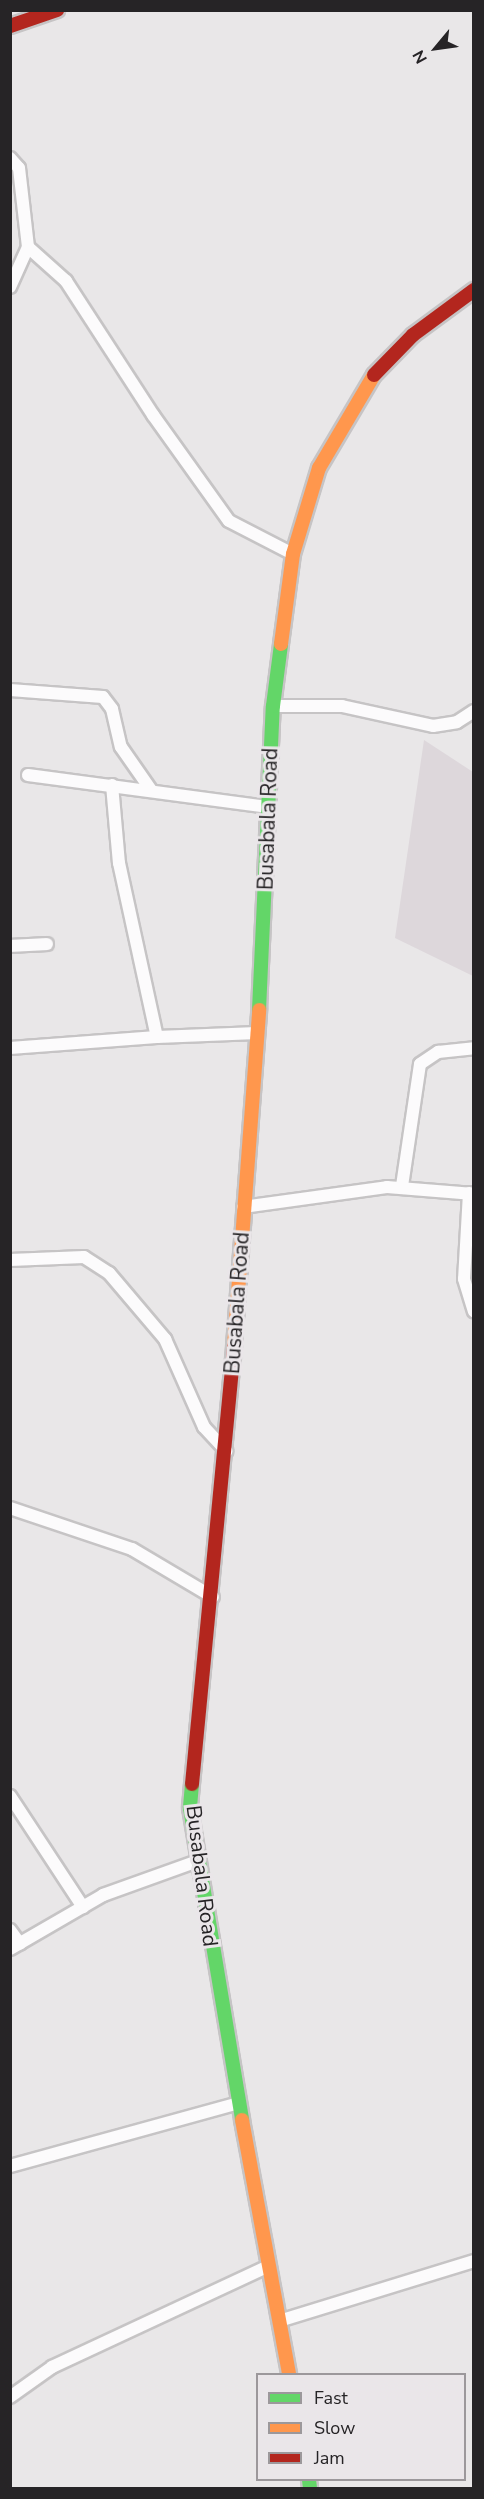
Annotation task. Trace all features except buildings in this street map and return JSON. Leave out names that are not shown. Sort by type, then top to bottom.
[{"type":"main road","points":[[10,26],[57,10]]},
{"type":"main road","name":"Busabala Road","points":[[289,2373],[195,1862],[190,1808],[226,1451],[257,1034],[273,706],[293,554],[319,468],[376,372],[413,335],[474,290]]},
{"type":"street","points":[[10,158],[19,168],[28,247],[10,288]]},
{"type":"street","points":[[28,247],[66,281],[153,416],[230,521],[293,554]]},
{"type":"street","points":[[10,690],[103,697],[112,709],[121,747],[151,790]]},
{"type":"street","points":[[273,706],[342,706],[433,726],[457,722],[474,711]]},
{"type":"street","points":[[28,775],[269,807]]},
{"type":"street","points":[[112,785],[119,863],[157,1037]]},
{"type":"street","points":[[10,946],[47,944]]},
{"type":"street","points":[[10,1048],[157,1037],[257,1034]]},
{"type":"street","points":[[402,1186],[420,1064],[438,1052],[474,1048]]},
{"type":"street","points":[[243,1207],[357,1188],[402,1186],[471,1193],[464,1279],[474,1311]]},
{"type":"street","points":[[10,1260],[84,1257],[109,1273],[165,1340],[204,1427],[226,1451]]},
{"type":"street","points":[[10,1508],[132,1549],[213,1597]]},
{"type":"street","points":[[10,1796],[83,1907]]},
{"type":"street","points":[[10,1930],[15,1947],[103,1895],[195,1862]]},
{"type":"street","points":[[10,2166],[238,2103]]},
{"type":"street","points":[[279,2322],[474,2261]]},
{"type":"street","points":[[10,2397],[52,2367],[269,2266]]},
{"type":"shaded area","points":[[424,740],[473,772],[473,976],[395,938]]},
{"type":"traffic: fast","points":[[259,1010],[273,706],[281,644]]},
{"type":"traffic: fast","points":[[192,1784],[190,1808],[242,2120]]},
{"type":"traffic: fast","points":[[309,2481],[310,2488]]},
{"type":"traffic: slow","points":[[281,644],[293,554],[319,468],[374,375]]},
{"type":"traffic: slow","points":[[234,1346],[259,1010]]},
{"type":"traffic: slow","points":[[242,2120],[289,2373]]},
{"type":"traffic: jam","points":[[10,26],[57,10]]},
{"type":"traffic: jam","points":[[374,375],[413,335],[474,290]]},
{"type":"traffic: jam","points":[[192,1784],[234,1346]]}]
